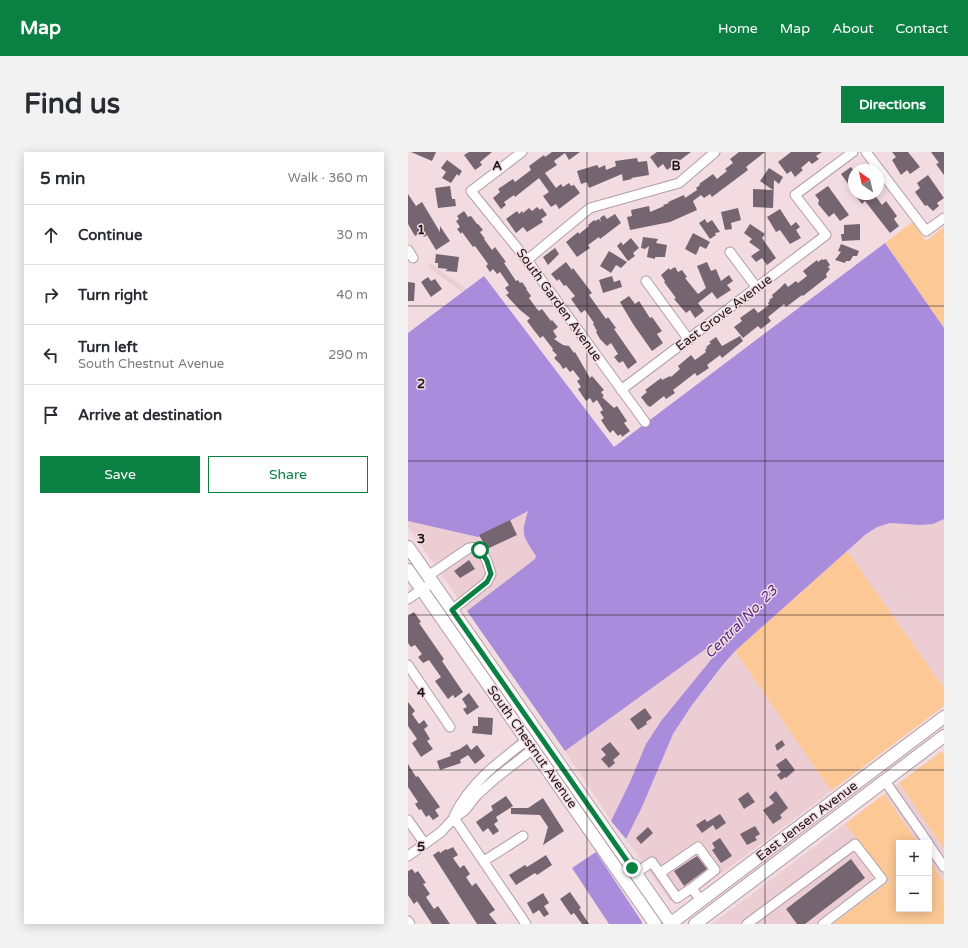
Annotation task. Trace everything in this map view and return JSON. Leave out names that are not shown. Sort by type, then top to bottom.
[{"type":"main road","name":"South Chestnut Avenue","points":[[408,547],[670,924]]},
{"type":"main road","name":"South Chestnut Avenue","points":[[408,571],[655,924]]},
{"type":"main road","name":"East Jensen Avenue","points":[[670,924],[944,717]]},
{"type":"main road","name":"East Jensen Avenue","points":[[695,924],[942,740]]},
{"type":"street","name":"South Garden Avenue","points":[[522,152],[470,191],[527,260],[645,422]]},
{"type":"street","points":[[527,260],[590,208],[679,183],[715,152]]},
{"type":"street","name":"East Grove Avenue","points":[[621,390],[826,235],[795,195],[853,152]]},
{"type":"street","points":[[866,152],[926,231],[944,218]]},
{"type":"street","points":[[730,252],[757,288]]},
{"type":"street","points":[[646,281],[689,340]]},
{"type":"street","points":[[408,599],[422,590],[430,579],[469,548],[476,548],[480,550],[487,561],[491,574],[487,582],[452,610]]},
{"type":"street","points":[[408,666],[450,727]]},
{"type":"street","points":[[408,856],[441,832],[454,818],[461,803],[493,766],[530,744]]},
{"type":"street","points":[[885,781],[925,840]]},
{"type":"street","points":[[454,818],[526,924]]},
{"type":"street","points":[[408,820],[425,844]]},
{"type":"street","points":[[484,861],[523,836]]},
{"type":"street","points":[[747,924],[855,844],[882,879],[823,924]]},
{"type":"street","points":[[660,873],[698,847],[724,883]]},
{"type":"street","points":[[932,850],[944,867]]},
{"type":"street","points":[[636,873],[652,862],[677,898],[715,870]]},
{"type":"street","points":[[692,888],[701,901]]},
{"type":"shaded area","points":[[912,222],[926,241],[944,227],[944,328],[885,243]]},
{"type":"shaded area","points":[[430,263],[466,289],[462,292],[428,267]]},
{"type":"shaded area","points":[[528,510],[524,525],[527,543],[536,556],[535,559],[467,611],[408,527],[408,521],[478,537]]},
{"type":"shaded area","points":[[944,519],[944,688],[847,551],[877,526],[890,523],[920,525],[932,524]]},
{"type":"shaded area","points":[[847,551],[944,688],[944,706],[831,791],[735,651]]},
{"type":"shaded area","points":[[725,635],[727,640],[661,721],[646,744],[611,821],[565,751]]},
{"type":"shaded area","points":[[735,651],[831,791],[693,895],[670,901],[626,839],[642,807],[673,734],[692,705]]},
{"type":"shaded area","points":[[942,751],[944,754],[944,849],[899,783]]},
{"type":"shaded area","points":[[899,783],[944,849],[944,882],[932,864],[932,840],[916,840],[884,794]]},
{"type":"shaded area","points":[[884,794],[916,840],[896,840],[896,912],[932,912],[932,864],[944,882],[944,924],[833,924],[890,881],[845,824]]},
{"type":"shaded area","points":[[845,824],[890,881],[833,924],[712,924]]},
{"type":"water","name":"Central No. 23","points":[[885,243],[944,328],[944,519],[933,524],[920,525],[890,523],[877,527],[865,535],[735,651],[692,705],[673,734],[642,807],[626,839],[611,821],[646,744],[661,721],[727,640],[725,635],[565,751],[467,611],[535,559],[536,556],[524,535],[524,525],[528,511],[478,537],[408,521],[408,333],[484,276],[614,447]]},
{"type":"water","points":[[596,852],[642,924],[609,924],[572,868]]},
{"type":"building","points":[[411,152],[436,152],[432,161]]},
{"type":"building","points":[[469,152],[492,152],[480,162],[482,165],[475,170],[464,155]]},
{"type":"building","points":[[552,152],[580,152],[569,160],[565,153],[554,161],[557,165],[545,173],[556,188],[561,184],[563,187],[569,183],[571,186],[574,185],[580,193],[559,209],[556,204],[551,207],[543,196],[549,192],[539,178],[515,197],[514,195],[504,202],[506,205],[501,209],[493,198],[500,192],[498,189],[513,179],[515,182],[531,170],[529,166],[544,155],[545,157]]},
{"type":"building","points":[[657,152],[691,152],[667,170],[663,164],[658,168],[650,157]]},
{"type":"building","points":[[739,152],[765,152],[746,167],[748,170],[712,197],[710,194],[704,198],[701,195],[693,201],[697,210],[670,222],[630,230],[627,217],[632,216],[631,210],[649,206],[650,212],[684,195],[685,198],[697,190],[696,188],[700,185],[699,184],[713,174],[717,179],[727,171],[725,169],[733,163],[730,159]]},
{"type":"building","points":[[791,152],[822,152],[816,156],[819,159],[812,164],[809,161],[801,168],[803,170],[795,177],[791,171],[787,174],[778,162]]},
{"type":"building","points":[[892,152],[908,152],[920,167],[910,174],[907,170],[901,175],[892,160],[896,157]]},
{"type":"building","points":[[931,152],[944,152],[944,175],[936,164],[939,163]]},
{"type":"building","points":[[637,158],[638,162],[647,161],[649,175],[623,181],[622,174],[589,188],[587,182],[581,184],[577,171],[597,165],[599,168],[605,165],[606,170],[616,166],[615,161]]},
{"type":"building","points":[[447,160],[462,171],[459,176],[457,174],[451,183],[442,178],[446,172],[441,168]]},
{"type":"building","points":[[769,168],[783,177],[779,184],[774,180],[773,208],[753,207],[753,189],[773,190],[760,181]]},
{"type":"building","points":[[848,169],[848,184],[841,174]]},
{"type":"building","points":[[928,175],[944,198],[937,203],[939,206],[933,211],[927,205],[925,206],[915,192],[920,188],[917,183]]},
{"type":"building","points":[[450,186],[452,199],[455,199],[456,206],[438,208],[435,188]]},
{"type":"building","points":[[828,186],[849,215],[840,221],[834,213],[829,217],[818,204],[819,200],[815,195]]},
{"type":"building","points":[[408,194],[416,206],[422,202],[440,232],[440,226],[450,241],[436,250],[427,235],[424,237],[421,232],[415,236],[408,224]]},
{"type":"building","points":[[859,200],[878,200],[882,205],[886,201],[897,216],[894,219],[899,226],[890,233],[865,201],[862,204]]},
{"type":"building","points":[[537,207],[540,210],[542,208],[547,215],[541,219],[543,222],[527,232],[523,227],[516,233],[506,219],[517,211],[519,214],[522,211],[523,213],[529,208],[532,211]]},
{"type":"building","points":[[738,208],[741,220],[731,223],[732,229],[725,230],[721,212]]},
{"type":"building","points":[[780,209],[791,226],[796,222],[800,227],[796,230],[801,238],[790,244],[780,230],[776,232],[767,217]]},
{"type":"building","points":[[464,211],[468,217],[471,216],[483,230],[480,232],[484,239],[492,250],[495,247],[506,262],[504,263],[516,281],[518,280],[520,283],[522,282],[531,296],[529,298],[537,309],[539,311],[542,309],[551,321],[552,320],[558,327],[553,331],[557,337],[554,339],[563,345],[569,346],[574,353],[575,352],[590,378],[592,376],[604,390],[601,392],[604,396],[602,397],[614,408],[617,406],[627,421],[624,423],[630,431],[622,437],[621,434],[618,436],[613,430],[610,433],[601,420],[604,418],[600,412],[603,410],[597,400],[593,403],[590,398],[586,401],[578,389],[581,387],[577,381],[580,379],[573,370],[570,372],[566,367],[563,369],[554,358],[557,355],[552,350],[553,349],[543,336],[540,338],[527,321],[530,318],[506,295],[509,293],[505,288],[509,285],[500,272],[497,274],[493,269],[490,272],[486,266],[488,264],[475,246],[473,247],[462,232],[461,234],[457,229],[460,227],[456,221],[459,219],[457,216]]},
{"type":"building","points":[[615,214],[621,223],[600,239],[599,237],[588,245],[590,248],[577,257],[566,242],[578,232],[579,234],[594,220],[599,219],[601,222],[600,218],[604,215],[607,219]]},
{"type":"building","points":[[705,219],[707,223],[712,220],[720,232],[715,233],[716,235],[710,239],[699,223]]},
{"type":"building","points":[[750,224],[765,234],[762,238],[776,258],[767,265],[762,258],[756,262],[751,256],[760,250],[749,242],[752,239],[744,233]]},
{"type":"building","points":[[860,224],[860,240],[842,241],[841,234],[844,234],[844,225]]},
{"type":"building","points":[[693,233],[710,242],[706,249],[700,246],[696,255],[685,249]]},
{"type":"building","points":[[643,237],[658,239],[656,243],[667,245],[665,257],[655,257],[655,259],[647,257],[649,246],[645,249],[641,248]]},
{"type":"building","points":[[631,238],[639,248],[633,253],[635,256],[628,261],[617,246],[621,242],[623,245]]},
{"type":"building","points":[[841,244],[859,251],[857,256],[853,256],[850,261],[846,261],[845,263],[835,260],[841,252],[838,251]]},
{"type":"building","points":[[555,248],[559,254],[548,265],[543,257]]},
{"type":"building","points":[[609,251],[627,262],[621,268],[616,265],[611,273],[600,266]]},
{"type":"building","points":[[436,254],[459,257],[457,272],[445,271],[448,269],[438,268],[438,263],[435,263]]},
{"type":"building","points":[[822,259],[826,259],[830,265],[828,267],[830,269],[826,274],[827,277],[786,307],[784,304],[768,317],[771,321],[761,329],[758,326],[743,338],[734,327],[742,321],[740,318],[754,308],[758,313],[769,305],[769,300],[773,297],[772,295],[785,283],[788,287],[796,281],[798,283],[807,276],[803,271],[817,260],[818,262]]},
{"type":"building","points":[[566,262],[572,270],[573,268],[592,293],[589,295],[606,319],[608,317],[616,328],[614,329],[637,362],[628,369],[623,361],[619,363],[614,357],[618,354],[611,343],[607,346],[600,339],[593,324],[594,323],[585,310],[581,313],[571,299],[575,296],[566,285],[564,286],[559,279],[557,281],[551,274]]},
{"type":"building","points":[[707,262],[711,271],[716,269],[721,281],[729,275],[733,281],[727,285],[731,290],[717,299],[712,292],[698,303],[704,311],[695,318],[690,310],[686,313],[674,299],[676,298],[664,282],[665,281],[661,275],[669,268],[670,270],[675,267],[678,272],[682,270],[687,277],[685,278],[698,294],[706,288],[697,266]]},
{"type":"building","points":[[612,276],[614,282],[620,280],[622,287],[603,293],[599,280]]},
{"type":"building","points":[[428,277],[431,281],[435,279],[442,289],[431,297],[421,282]]},
{"type":"building","points":[[408,282],[415,283],[414,301],[408,301]]},
{"type":"building","points":[[629,296],[635,304],[639,301],[650,318],[652,317],[662,331],[657,334],[663,343],[652,351],[620,302]]},
{"type":"building","points":[[740,336],[743,341],[722,358],[720,355],[707,365],[709,368],[697,376],[695,373],[673,390],[675,393],[666,399],[664,396],[650,407],[641,397],[647,392],[645,390],[661,378],[662,380],[670,376],[671,377],[680,369],[678,366],[691,355],[695,360],[706,352],[706,347],[711,343],[709,342],[716,337],[722,346]]},
{"type":"building","points":[[510,520],[517,535],[487,549],[479,535]]},
{"type":"building","points":[[469,560],[475,569],[460,578],[454,571]]},
{"type":"building","points":[[414,612],[421,622],[419,623],[444,659],[442,661],[463,692],[455,698],[453,695],[448,699],[435,681],[441,677],[429,660],[423,663],[418,657],[422,654],[415,645],[411,647],[408,643],[408,616]]},
{"type":"building","points":[[469,693],[479,707],[467,715],[463,709],[467,707],[462,699]]},
{"type":"building","points":[[408,702],[415,711],[412,714],[419,724],[424,720],[428,726],[424,729],[430,739],[427,741],[433,749],[421,757],[412,743],[417,739],[408,726]]},
{"type":"building","points":[[645,708],[652,718],[646,722],[647,724],[638,730],[630,719]]},
{"type":"building","points":[[478,717],[493,718],[492,735],[472,733],[473,726],[478,726]]},
{"type":"building","points":[[782,740],[785,745],[777,751],[775,745]]},
{"type":"building","points":[[610,742],[620,754],[613,760],[615,763],[609,768],[601,759],[606,755],[601,749]]},
{"type":"building","points":[[467,744],[471,750],[477,745],[485,756],[475,764],[468,755],[460,760],[461,763],[440,770],[437,761],[451,756],[450,753]]},
{"type":"building","points":[[786,758],[795,770],[786,778],[785,777],[781,780],[777,775],[781,772],[776,765]]},
{"type":"building","points":[[408,764],[416,777],[418,776],[440,807],[435,810],[439,816],[433,820],[429,815],[426,817],[421,809],[419,810],[415,804],[418,802],[408,787]]},
{"type":"building","points":[[776,791],[788,808],[780,815],[782,818],[773,824],[763,810],[774,803],[769,797]]},
{"type":"building","points":[[748,792],[755,802],[744,809],[738,799]]},
{"type":"building","points":[[506,796],[513,806],[496,817],[498,821],[494,824],[499,831],[493,835],[488,828],[483,832],[476,822],[493,810],[491,806]]},
{"type":"building","points":[[543,798],[564,831],[543,845],[548,827],[540,815],[511,814],[511,808],[528,808]]},
{"type":"building","points":[[720,814],[726,823],[716,830],[713,825],[702,833],[696,825],[705,819],[707,822]]},
{"type":"building","points":[[755,826],[760,834],[755,837],[757,840],[747,845],[740,834]]},
{"type":"building","points":[[648,827],[653,833],[641,844],[636,838]]},
{"type":"building","points":[[720,838],[732,856],[721,863],[712,850],[715,848],[712,843]]},
{"type":"building","points":[[453,847],[458,855],[453,858],[460,868],[464,865],[470,874],[466,877],[472,886],[476,883],[495,910],[489,914],[497,924],[477,924],[433,855],[439,851],[440,853]]},
{"type":"building","points":[[546,855],[552,865],[537,875],[535,873],[516,885],[509,875],[525,865],[527,867]]},
{"type":"building","points":[[697,856],[707,869],[684,886],[674,871]]},
{"type":"building","points":[[851,859],[865,878],[805,924],[797,924],[786,909]]},
{"type":"building","points":[[412,869],[415,873],[418,871],[426,883],[423,884],[430,894],[426,897],[434,909],[438,906],[450,924],[432,924],[417,901],[414,904],[408,895],[408,871]]},
{"type":"building","points":[[570,892],[581,908],[579,909],[589,924],[582,924],[574,913],[571,915],[560,899]]},
{"type":"building","points":[[543,893],[549,903],[544,906],[549,914],[544,917],[539,910],[533,914],[527,903]]},
{"type":"route","points":[[480,550],[487,561],[491,574],[487,582],[452,610],[632,868]]}]
